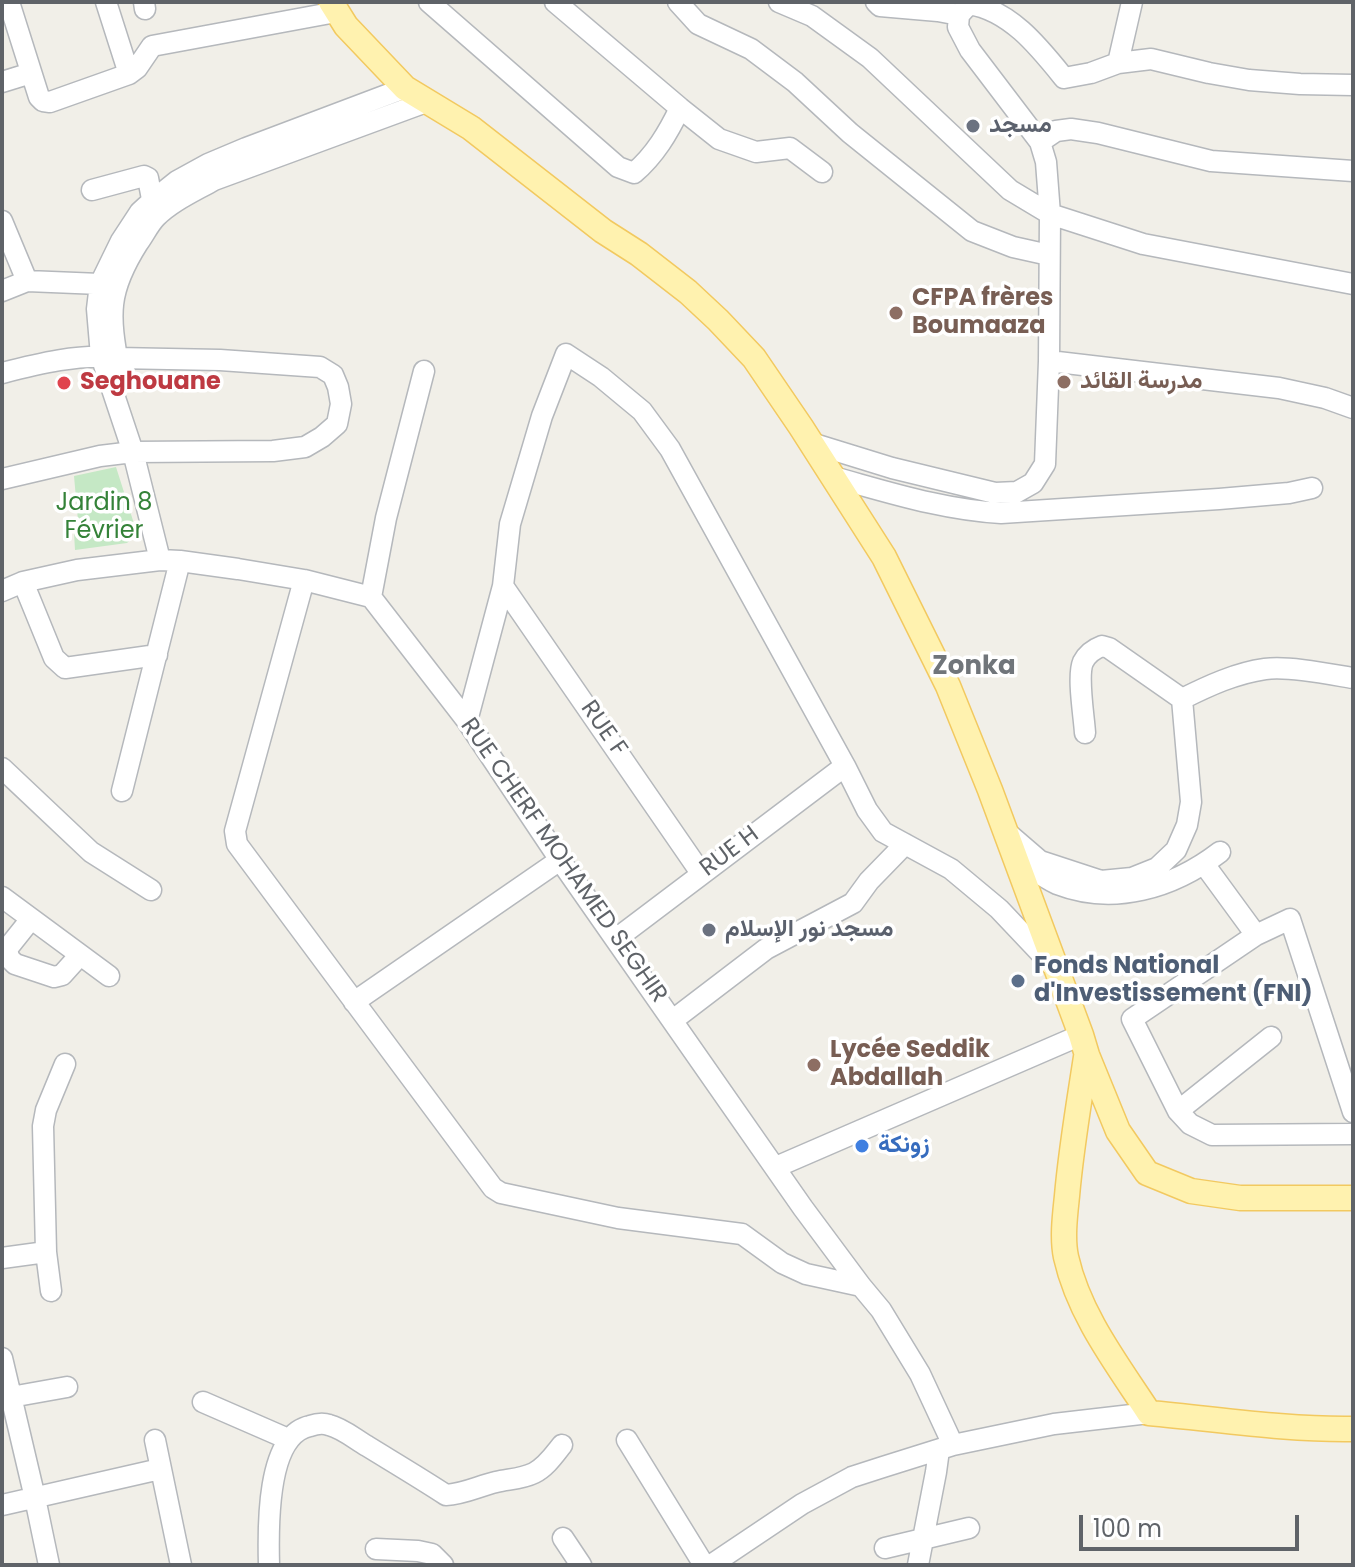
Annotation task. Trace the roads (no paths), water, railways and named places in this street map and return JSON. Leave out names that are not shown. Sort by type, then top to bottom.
[{"type":"main road","points":[[334,7],[354,36],[405,88],[471,128],[603,231],[639,254],[688,292],[754,358],[884,557],[948,686],[1118,1131],[1147,1173],[1191,1191],[1240,1198],[1353,1198]]},
{"type":"main road","points":[[1084,1045],[1069,1168],[1065,1254],[1073,1281],[1098,1335],[1149,1413],[1319,1430],[1353,1429]]},
{"type":"street","points":[[9,2],[39,97],[50,102],[129,74],[152,46],[334,7]]},
{"type":"street","points":[[106,2],[129,74]]},
{"type":"street","points":[[429,2],[618,167],[634,173],[646,162],[668,133],[680,108]]},
{"type":"street","points":[[555,2],[719,139],[756,152],[790,148],[822,172]]},
{"type":"street","points":[[678,2],[698,24],[751,49],[795,82],[850,133],[972,231],[1013,247],[1049,255]]},
{"type":"street","points":[[779,2],[812,16],[870,58],[1010,190],[1050,214],[1143,244],[1353,284]]},
{"type":"street","points":[[876,2],[880,6],[935,7],[959,15]]},
{"type":"street","points":[[1118,63],[1132,2]]},
{"type":"street","points":[[811,443],[892,468],[995,493],[1017,492],[1033,483],[1045,464],[1050,214],[1046,162],[1040,142],[970,50],[958,27],[959,15],[969,4],[984,6],[1008,19],[1064,78],[1091,73],[1118,63],[1151,59],[1249,80],[1353,85]]},
{"type":"street","points":[[2,82],[31,73]]},
{"type":"street","points":[[109,357],[116,286],[154,209],[177,181],[246,148],[405,88]]},
{"type":"street","points":[[122,791],[157,655],[170,561],[133,452],[97,309],[100,284],[121,241],[140,212],[182,198],[214,180],[426,102]]},
{"type":"street","points":[[1040,142],[1056,131],[1071,129],[1211,161],[1353,171]]},
{"type":"street","points":[[92,190],[144,176],[148,178],[154,209]]},
{"type":"street","points":[[2,221],[27,281]]},
{"type":"street","points":[[2,291],[27,281],[100,284]]},
{"type":"street","points":[[467,721],[503,586],[510,524],[542,416],[566,354],[601,377],[642,411],[670,449],[867,810],[883,832],[951,869],[999,909],[1056,969]]},
{"type":"street","points":[[2,373],[33,365],[109,357],[320,367],[333,375],[341,404],[337,424],[305,447],[273,451],[133,452],[85,459],[2,479]]},
{"type":"street","points":[[1049,361],[1279,388],[1353,408]]},
{"type":"street","points":[[2,591],[23,582],[77,570],[170,561],[304,580],[371,597],[386,518],[424,371]]},
{"type":"street","points":[[833,477],[929,504],[970,512],[1001,513],[1219,499],[1312,488]]},
{"type":"street","points":[[304,580],[235,838],[493,1188],[501,1193],[618,1218],[742,1234],[782,1263],[806,1274],[861,1286]]},
{"type":"street","points":[[23,582],[54,658],[65,668],[157,655]]},
{"type":"street","name":"RUE F","points":[[503,586],[701,873]]},
{"type":"street","name":"RUE CHERF MOHAMED SEGHIR","points":[[371,597],[467,721],[803,1208],[881,1310],[920,1374],[946,1448]]},
{"type":"street","points":[[1085,733],[1080,674],[1083,662],[1093,650],[1102,646],[1182,699]]},
{"type":"street","points":[[1182,699],[1239,675],[1267,669],[1320,672],[1353,678]]},
{"type":"street","points":[[1004,830],[1040,861],[1101,881],[1132,878],[1157,868],[1176,850],[1187,825],[1191,802],[1182,699]]},
{"type":"street","name":"RUE H","points":[[616,939],[845,766]]},
{"type":"street","points":[[2,768],[91,852],[151,890]]},
{"type":"street","points":[[673,1020],[766,949],[853,903],[869,881],[905,844]]},
{"type":"street","points":[[1015,858],[1055,883],[1087,893],[1119,895],[1155,888],[1212,858],[1256,935]]},
{"type":"street","points":[[354,1002],[560,860]]},
{"type":"street","points":[[2,897],[109,976]]},
{"type":"street","points":[[31,919],[7,949],[9,958],[15,964],[54,977],[62,975],[80,955]]},
{"type":"street","points":[[1353,1112],[1290,919],[1256,935],[1132,1019],[1178,1111],[1190,1124],[1212,1135],[1353,1134]]},
{"type":"street","points":[[1178,1111],[1271,1037]]},
{"type":"street","points":[[776,1167],[1084,1045]]},
{"type":"street","points":[[51,1291],[46,1252],[43,1126],[46,1110],[65,1064]]},
{"type":"street","points":[[2,1258],[46,1252]]},
{"type":"street","points":[[2,1358],[49,1565]]},
{"type":"street","points":[[11,1397],[67,1387]]},
{"type":"street","points":[[203,1402],[288,1439]]},
{"type":"street","points":[[711,1565],[802,1504],[852,1477],[946,1448],[1054,1424],[1149,1413]]},
{"type":"street","points":[[269,1565],[272,1491],[278,1463],[288,1439],[301,1428],[328,1424],[446,1495],[460,1495],[499,1481],[535,1473],[562,1445]]},
{"type":"street","points":[[155,1440],[181,1565]]},
{"type":"street","points":[[627,1440],[704,1565]]},
{"type":"street","points":[[918,1565],[936,1472],[946,1448]]},
{"type":"street","points":[[2,1505],[160,1469]]},
{"type":"street","points":[[885,1548],[969,1528]]},
{"type":"street","points":[[563,1538],[581,1565]]},
{"type":"street","points":[[376,1549],[432,1554],[443,1565]]},
{"type":"place","name":"مسجد","points":[[973,126]]},
{"type":"place","name":"CFPA frères Boumaaza","points":[[896,313]]},
{"type":"place","name":"مدرسة القائد","points":[[1064,382]]},
{"type":"place","name":"Seghouane","points":[[64,383]]},
{"type":"place","name":"مسجد نور الإسلام","points":[[709,930]]},
{"type":"place","name":"Fonds National d'Investissement (FNI)","points":[[1018,981]]},
{"type":"place","name":"Lycée Seddik Abdallah","points":[[814,1065]]},
{"type":"place","name":"زونكة","points":[[862,1146]]},
{"type":"district","name":"Zonka","points":[[974,667]]},
{"type":"park label","name":"Jardin 8 Février","points":[[104,518]]}]
